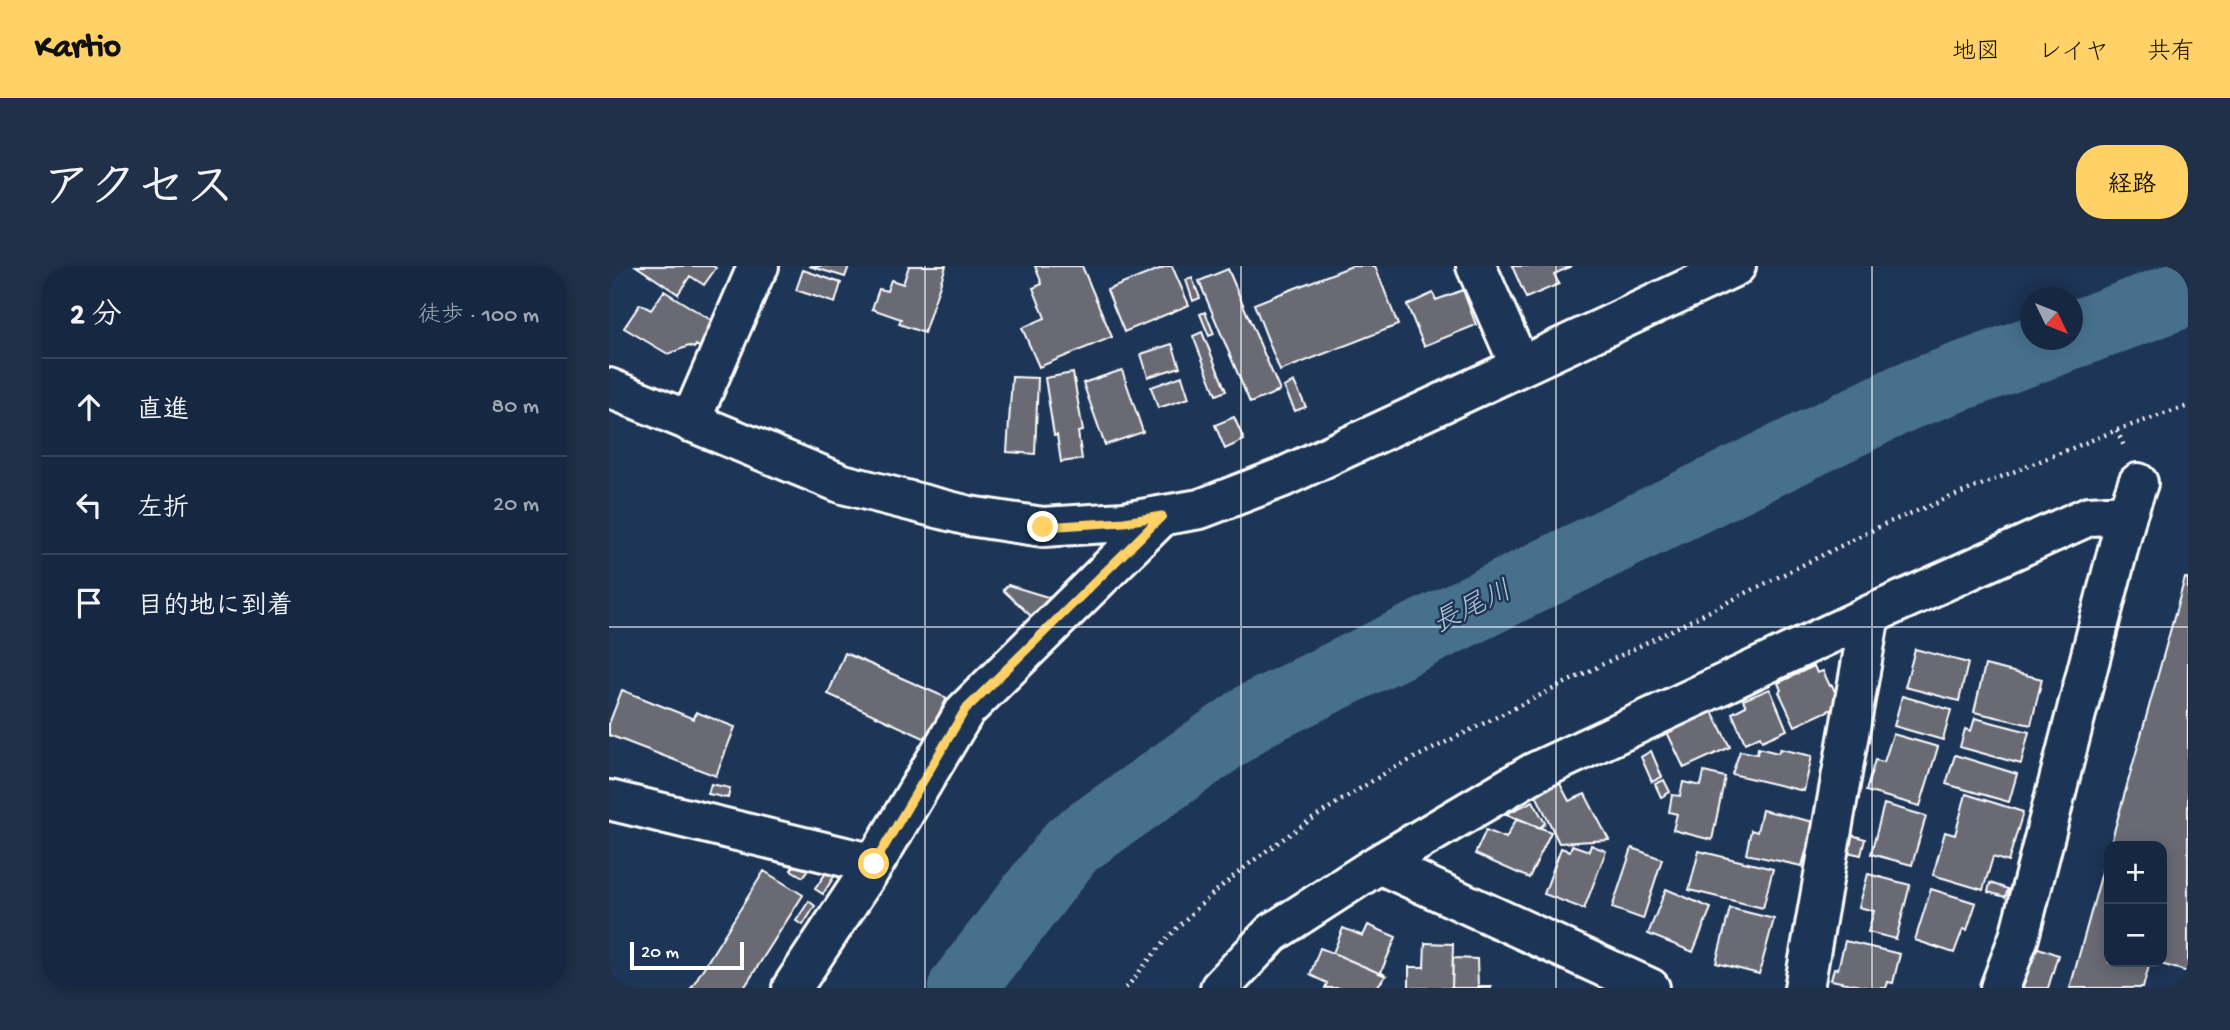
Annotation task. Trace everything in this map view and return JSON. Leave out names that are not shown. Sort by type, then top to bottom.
[{"type":"street","points":[[690,422],[759,266]]},
{"type":"street","points":[[1476,266],[1520,366]]},
{"type":"street","points":[[609,388],[843,484],[968,516],[1043,527],[1124,522],[1201,509],[1281,478],[1736,266]]},
{"type":"street","points":[[1220,988],[1272,933],[1378,864],[1533,773],[1870,615],[2133,498],[2019,937],[2000,988]]},
{"type":"street","points":[[792,988],[874,864],[965,710],[1162,516]]},
{"type":"street","points":[[1804,988],[1870,615]]},
{"type":"street","points":[[609,800],[874,864]]},
{"type":"street","points":[[1378,864],[1650,988]]},
{"type":"path","points":[[1126,988],[1178,927],[1253,860],[1392,769],[1887,523],[2117,430],[2188,405]]},
{"type":"building","points":[[636,266],[716,268],[704,285],[690,276],[678,294]]},
{"type":"building","points":[[809,266],[849,266],[845,277]]},
{"type":"building","points":[[909,266],[946,266],[924,333],[899,324],[901,319],[872,309],[879,289],[887,291],[891,280],[903,284]]},
{"type":"building","points":[[1035,266],[1082,266],[1112,337],[1039,367],[1022,328],[1045,318],[1033,288],[1042,284]]},
{"type":"building","points":[[1172,266],[1189,305],[1124,332],[1107,290]]},
{"type":"building","points":[[1352,266],[1375,266],[1398,325],[1280,371],[1254,304]]},
{"type":"building","points":[[1512,266],[1572,266],[1554,274],[1559,284],[1526,298]]},
{"type":"building","points":[[1228,269],[1280,391],[1250,403],[1199,281]]},
{"type":"building","points":[[803,270],[841,283],[835,303],[796,290]]},
{"type":"building","points":[[1192,278],[1200,298],[1193,301],[1186,280]]},
{"type":"building","points":[[1463,290],[1476,325],[1424,346],[1407,305],[1433,293],[1436,300]]},
{"type":"building","points":[[664,291],[719,325],[703,350],[696,345],[694,348],[689,346],[668,354],[624,328],[640,304],[651,310]]},
{"type":"building","points":[[1205,312],[1214,334],[1209,336],[1200,314]]},
{"type":"building","points":[[1202,332],[1226,391],[1216,395],[1193,336]]},
{"type":"building","points":[[1172,344],[1180,367],[1148,377],[1141,354]]},
{"type":"building","points":[[1122,370],[1143,432],[1105,445],[1083,383]]},
{"type":"building","points":[[1073,373],[1083,431],[1078,432],[1082,459],[1061,462],[1045,378]]},
{"type":"building","points":[[1182,376],[1189,398],[1158,408],[1151,387]]},
{"type":"building","points":[[1012,377],[1038,378],[1035,454],[1007,452]]},
{"type":"building","points":[[1294,382],[1306,407],[1295,411],[1284,387]]},
{"type":"building","points":[[1234,417],[1244,440],[1225,449],[1215,425]]},
{"type":"building","points":[[2185,578],[2188,579],[2188,972],[2167,966],[2167,841],[2111,841]]},
{"type":"building","points":[[1008,585],[1051,598],[1033,618],[1003,590]]},
{"type":"building","points":[[1915,649],[1968,663],[1959,701],[1905,687]]},
{"type":"building","points":[[845,653],[947,698],[926,739],[828,694]]},
{"type":"building","points":[[1985,665],[2042,679],[2031,725],[1974,712]]},
{"type":"building","points":[[1814,666],[1817,673],[1823,671],[1841,705],[1795,726],[1779,692],[1781,690],[1778,683]]},
{"type":"building","points":[[1770,689],[1787,730],[1762,741],[1760,736],[1745,743],[1732,713],[1746,706],[1743,700]]},
{"type":"building","points":[[622,690],[694,719],[696,712],[735,727],[716,776],[609,735],[609,724]]},
{"type":"building","points":[[1902,696],[1951,710],[1943,740],[1894,726]]},
{"type":"building","points":[[1711,709],[1730,747],[1684,768],[1666,730]]},
{"type":"building","points":[[1975,718],[2029,732],[2021,764],[1960,747],[1965,729],[1971,731]]},
{"type":"building","points":[[1893,734],[1938,747],[1920,806],[1866,791],[1875,760],[1884,762]]},
{"type":"building","points":[[1758,748],[1778,753],[1780,749],[1812,756],[1804,791],[1732,774],[1740,751],[1757,754]]},
{"type":"building","points":[[1651,751],[1662,777],[1652,782],[1641,757]]},
{"type":"building","points":[[1955,755],[2017,774],[2009,802],[1946,784]]},
{"type":"building","points":[[1704,772],[1725,777],[1712,840],[1673,830],[1677,814],[1669,812],[1672,795],[1680,796],[1683,782],[1701,786]]},
{"type":"building","points":[[1664,780],[1670,792],[1661,797],[1655,784]]},
{"type":"building","points":[[1559,782],[1569,801],[1585,794],[1609,840],[1559,843],[1536,795]]},
{"type":"building","points":[[711,784],[730,788],[728,798],[708,794]]},
{"type":"building","points":[[1966,794],[2023,812],[2008,862],[1993,857],[1983,890],[1933,875],[1945,832],[1955,835]]},
{"type":"building","points":[[1533,801],[1545,823],[1540,828],[1506,814]]},
{"type":"building","points":[[1884,804],[1926,816],[1912,865],[1871,854]]},
{"type":"building","points":[[1762,810],[1814,822],[1802,866],[1746,854],[1751,830],[1757,832]]},
{"type":"building","points":[[1517,818],[1551,832],[1529,878],[1475,854],[1486,830],[1506,838]]},
{"type":"building","points":[[1842,832],[1865,839],[1861,855],[1838,850]]},
{"type":"building","points":[[1572,845],[1589,851],[1591,845],[1606,851],[1584,909],[1544,894],[1561,848],[1570,851]]},
{"type":"building","points":[[1632,848],[1662,859],[1643,919],[1612,908]]},
{"type":"building","points":[[1699,851],[1773,869],[1763,908],[1689,890]]},
{"type":"building","points":[[799,858],[811,866],[803,877],[791,870]]},
{"type":"building","points":[[2104,865],[2104,967],[2149,967],[2143,988],[2070,988]]},
{"type":"building","points":[[828,870],[835,875],[823,894],[815,889]]},
{"type":"building","points":[[764,871],[803,895],[744,988],[691,988]]},
{"type":"building","points":[[1868,874],[1910,885],[1896,939],[1868,932],[1874,911],[1859,907]]},
{"type":"building","points":[[1990,883],[2008,889],[2005,897],[1988,892]]},
{"type":"building","points":[[1666,889],[1711,908],[1693,952],[1648,934]]},
{"type":"building","points":[[1931,889],[1976,903],[1967,930],[1963,929],[1954,953],[1915,940]]},
{"type":"building","points":[[809,901],[815,906],[803,925],[796,921]]},
{"type":"building","points":[[1730,908],[1774,919],[1759,974],[1716,963]]},
{"type":"building","points":[[1368,925],[1396,937],[1381,972],[1386,976],[1333,953],[1343,928],[1363,936]]},
{"type":"building","points":[[1845,941],[1900,954],[1893,983],[1888,982],[1886,988],[1870,988],[1831,980],[1834,968],[1838,969]]},
{"type":"building","points":[[1425,943],[1453,944],[1452,988],[1409,988],[1409,967],[1424,967]]},
{"type":"building","points":[[2033,946],[2058,955],[2048,988],[2020,988]]},
{"type":"building","points":[[1320,948],[1386,976],[1376,988],[1325,988],[1327,983],[1310,975]]},
{"type":"building","points":[[1453,958],[1477,959],[1478,986],[1491,988],[1452,988]]},
{"type":"waterway","name":"長尾川","points":[[2083,331],[2188,292]]},
{"type":"waterway","name":"長尾川","points":[[962,988],[1072,845],[1256,715],[1905,397],[2033,350]]},
{"type":"route","points":[[874,864],[965,710],[1162,516],[1124,522],[1043,527]]}]
